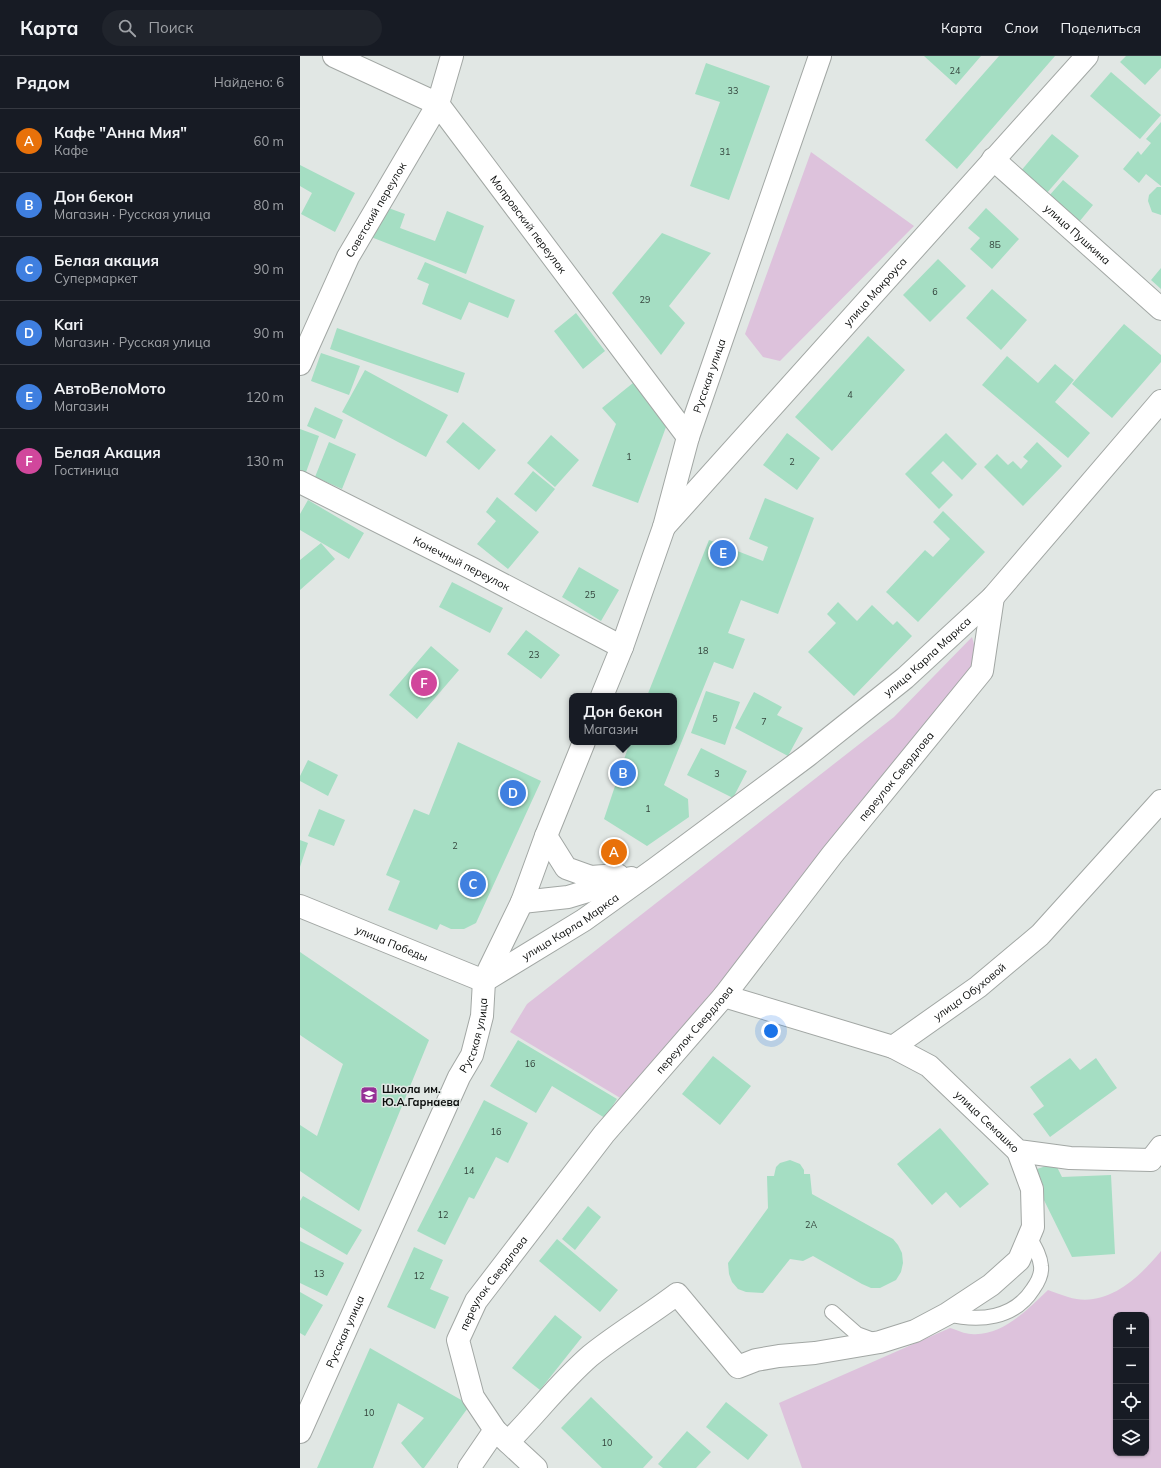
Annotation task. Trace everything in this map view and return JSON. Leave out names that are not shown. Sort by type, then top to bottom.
[{"type":"street","name":"Мопровский переулок","points":[[334,56],[438,104],[688,437]]},
{"type":"street","name":"Советский переулок","points":[[300,364],[348,257],[438,104],[452,56]]},
{"type":"street","name":"Русская улица","points":[[603,693],[622,647],[664,527],[688,437],[820,56]]},
{"type":"street","name":"улица Мокроуса","points":[[664,527],[1087,56]]},
{"type":"street","name":"улица Пушкина","points":[[993,160],[1161,309]]},
{"type":"street","name":"улица Карла Маркса","points":[[484,981],[584,920],[807,756],[906,678],[993,597],[1161,401]]},
{"type":"street","name":"Конечный переулок","points":[[300,482],[475,570],[622,647]]},
{"type":"street","name":"переулок Свердлова","points":[[536,1468],[502,1436],[473,1397],[458,1340],[476,1302],[604,1134],[724,996],[832,856],[982,671],[993,597]]},
{"type":"street","name":"Русская улица","points":[[300,1432],[459,1077],[472,1055],[482,1016],[484,981],[522,902],[546,836],[583,745]]},
{"type":"street","name":"улица Обуховой","points":[[893,1047],[978,987],[1040,935],[1161,801]]},
{"type":"street","name":"улица Карла Маркса","points":[[546,836],[566,868],[591,877],[621,875],[655,869]]},
{"type":"street","name":"улица Карла Маркса","points":[[522,902],[568,897],[608,886],[655,869]]},
{"type":"street","name":"улица Победы","points":[[300,906],[484,981]]},
{"type":"street","points":[[724,996],[893,1047]]},
{"type":"street","name":"улица Семашко","points":[[893,1047],[929,1066],[1018,1151],[1070,1158],[1158,1157]]},
{"type":"street","points":[[469,1468],[502,1436],[537,1413],[560,1385],[589,1357],[621,1332],[649,1315],[677,1294],[738,1366],[756,1360],[779,1356],[815,1353],[880,1342],[915,1331],[947,1314],[991,1286],[1019,1260],[1033,1227],[1032,1189],[1018,1151]]},
{"type":"lane","points":[[947,1314],[966,1318],[986,1318],[1010,1311],[1022,1303],[1038,1281],[1041,1266],[1029,1237]]},
{"type":"lane","points":[[832,1312],[857,1334],[880,1342]]},
{"type":"shaded area","points":[[811,152],[914,226],[780,361],[763,357],[745,334]]},
{"type":"shaded area","points":[[972,637],[979,662],[627,1102],[510,1032],[527,1004],[894,717]]},
{"type":"shaded area","points":[[1161,1251],[1161,1468],[802,1468],[779,1403],[950,1328],[971,1334],[982,1334],[993,1331],[1014,1320],[1048,1290],[1082,1300],[1095,1299],[1120,1289],[1143,1271]]},
{"type":"building","points":[[924,56],[981,56],[956,85]]},
{"type":"building","points":[[999,56],[1055,56],[957,169],[925,140]]},
{"type":"building","points":[[1126,56],[1161,56],[1161,68],[1145,85],[1120,62]]},
{"type":"building","points":[[706,63],[770,86],[729,200],[690,186],[720,102],[695,94]]},
{"type":"building","points":[[1111,72],[1161,115],[1140,139],[1090,96]]},
{"type":"building","points":[[1161,122],[1161,186],[1146,174],[1139,183],[1123,169],[1138,151],[1141,155],[1151,143],[1146,139]]},
{"type":"building","points":[[1052,134],[1079,156],[1046,194],[1020,172]]},
{"type":"building","points":[[300,165],[355,193],[335,232],[301,214],[312,193],[300,186]]},
{"type":"building","points":[[1063,180],[1093,205],[1079,222],[1048,197]]},
{"type":"building","points":[[1157,187],[1161,187],[1161,215],[1152,212],[1148,201],[1149,195]]},
{"type":"building","points":[[383,206],[405,214],[400,228],[435,241],[447,211],[484,226],[466,274],[371,237]]},
{"type":"building","points":[[986,208],[1019,239],[992,269],[970,249],[980,238],[968,228]]},
{"type":"building","points":[[662,233],[711,253],[669,306],[685,323],[661,355],[612,293]]},
{"type":"building","points":[[938,259],[966,286],[930,322],[903,295]]},
{"type":"building","points":[[425,262],[515,300],[508,318],[469,302],[461,320],[422,304],[429,284],[417,279]]},
{"type":"building","points":[[1161,268],[1161,289],[1151,280]]},
{"type":"building","points":[[992,289],[1027,320],[1001,350],[966,318]]},
{"type":"building","points":[[576,313],[605,351],[583,369],[554,331]]},
{"type":"building","points":[[1124,324],[1161,355],[1161,362],[1112,418],[1072,384]]},
{"type":"building","points":[[337,328],[465,373],[458,393],[330,349]]},
{"type":"building","points":[[868,336],[905,370],[832,451],[795,417]]},
{"type":"building","points":[[321,353],[360,366],[349,395],[311,381]]},
{"type":"building","points":[[1007,356],[1038,383],[1055,364],[1074,380],[1055,402],[1090,433],[1068,458],[982,385]]},
{"type":"building","points":[[365,370],[448,415],[426,457],[342,412]]},
{"type":"building","points":[[633,383],[666,427],[638,503],[592,486],[616,424],[602,408]]},
{"type":"building","points":[[315,407],[343,420],[335,439],[307,426]]},
{"type":"building","points":[[463,422],[496,450],[479,470],[446,442]]},
{"type":"building","points":[[300,429],[319,436],[305,475],[300,473]]},
{"type":"building","points":[[787,433],[820,458],[797,490],[763,465]]},
{"type":"building","points":[[946,433],[977,464],[962,480],[943,461],[931,473],[953,495],[939,509],[905,474]]},
{"type":"building","points":[[551,435],[579,460],[555,487],[527,463]]},
{"type":"building","points":[[329,442],[356,454],[342,489],[315,477]]},
{"type":"building","points":[[1037,442],[1062,466],[1023,506],[984,467],[997,454],[1008,465],[1013,461],[1021,469],[1028,461],[1023,457]]},
{"type":"building","points":[[533,471],[555,489],[536,512],[514,494]]},
{"type":"building","points":[[497,497],[539,532],[508,569],[477,544],[496,521],[486,512]]},
{"type":"building","points":[[765,498],[814,518],[778,614],[741,600],[728,633],[745,639],[733,669],[714,662],[664,785],[688,799],[689,817],[647,846],[604,819],[629,745],[677,745],[677,693],[648,693],[709,540],[763,561],[768,547],[749,539]]},
{"type":"building","points":[[308,500],[364,533],[349,559],[300,530],[300,514]]},
{"type":"building","points":[[943,511],[985,552],[918,622],[886,592],[925,550],[933,557],[950,539],[933,522]]},
{"type":"building","points":[[321,543],[335,559],[300,590],[300,560]]},
{"type":"building","points":[[579,567],[619,590],[601,621],[562,597]]},
{"type":"building","points":[[452,582],[503,608],[490,633],[439,607]]},
{"type":"building","points":[[838,602],[857,621],[872,605],[893,625],[897,621],[912,636],[854,696],[808,652],[836,623],[827,614]]},
{"type":"building","points":[[526,630],[560,655],[541,679],[507,654]]},
{"type":"building","points":[[431,646],[459,670],[417,719],[389,695]]},
{"type":"building","points":[[706,691],[740,702],[725,745],[691,733]]},
{"type":"building","points":[[754,692],[782,707],[777,715],[803,728],[788,756],[735,728]]},
{"type":"building","points":[[458,742],[541,781],[476,923],[464,929],[451,929],[440,924],[437,930],[388,910],[400,881],[386,875],[414,809],[429,815]]},
{"type":"building","points":[[701,748],[747,771],[733,798],[687,775]]},
{"type":"building","points":[[308,760],[338,775],[328,796],[300,781],[300,776]]},
{"type":"building","points":[[319,809],[345,820],[334,846],[308,836]]},
{"type":"building","points":[[300,840],[308,843],[300,867]]},
{"type":"building","name":"Школа им. Ю.А.Гарнаева","points":[[300,952],[429,1040],[359,1211],[300,1171],[300,1125],[317,1136],[343,1064],[300,1035]]},
{"type":"building","points":[[518,1040],[617,1099],[605,1118],[552,1086],[536,1113],[490,1086]]},
{"type":"building","points":[[713,1056],[751,1086],[720,1125],[682,1094]]},
{"type":"building","points":[[1070,1058],[1080,1070],[1096,1058],[1117,1088],[1050,1137],[1033,1114],[1044,1106],[1030,1087]]},
{"type":"building","points":[[484,1100],[528,1123],[508,1163],[496,1157],[474,1199],[469,1197],[445,1245],[417,1231]]},
{"type":"building","points":[[940,1128],[989,1184],[960,1208],[946,1192],[932,1205],[897,1164]]},
{"type":"building","points":[[790,1160],[800,1164],[804,1170],[804,1174],[810,1174],[812,1194],[893,1239],[902,1253],[903,1263],[901,1272],[896,1280],[880,1288],[871,1288],[813,1256],[803,1261],[790,1259],[763,1293],[746,1292],[738,1289],[732,1282],[729,1274],[728,1263],[768,1208],[767,1176],[774,1176],[776,1167],[780,1163]]},
{"type":"building","points":[[1055,1163],[1062,1177],[1111,1175],[1115,1254],[1072,1257],[1039,1190],[1044,1188],[1037,1169]]},
{"type":"building","points":[[303,1196],[362,1230],[347,1255],[300,1227],[300,1201]]},
{"type":"building","points":[[588,1206],[601,1217],[575,1250],[562,1239]]},
{"type":"building","points":[[557,1239],[618,1290],[600,1312],[539,1261]]},
{"type":"building","points":[[300,1241],[344,1263],[327,1296],[300,1283]]},
{"type":"building","points":[[414,1247],[443,1260],[430,1289],[449,1297],[435,1329],[387,1307]]},
{"type":"building","points":[[300,1292],[323,1305],[305,1336],[300,1333]]},
{"type":"building","points":[[555,1315],[582,1337],[540,1390],[512,1368]]},
{"type":"building","points":[[370,1348],[470,1405],[424,1468],[422,1468],[401,1443],[424,1418],[398,1403],[373,1468],[317,1468]]},
{"type":"building","points":[[591,1397],[653,1457],[643,1468],[602,1468],[561,1428]]},
{"type":"building","points":[[726,1402],[768,1435],[748,1460],[706,1427]]},
{"type":"building","points":[[687,1431],[711,1452],[696,1468],[663,1468],[658,1464]]},
{"type":"place","name":"АвтоВелоМото","points":[[723,553]]},
{"type":"place","name":"Белая Акация","points":[[424,683]]},
{"type":"place","name":"Дон бекон","points":[[623,773]]},
{"type":"place","name":"Kari","points":[[513,793]]},
{"type":"place","name":"Кафе \"Анна Мия\"","points":[[614,852]]},
{"type":"place","name":"Белая акация","points":[[473,884]]},
{"type":"place","name":"Школа им. Ю.А.Гарнаева","points":[[369,1095]]}]
